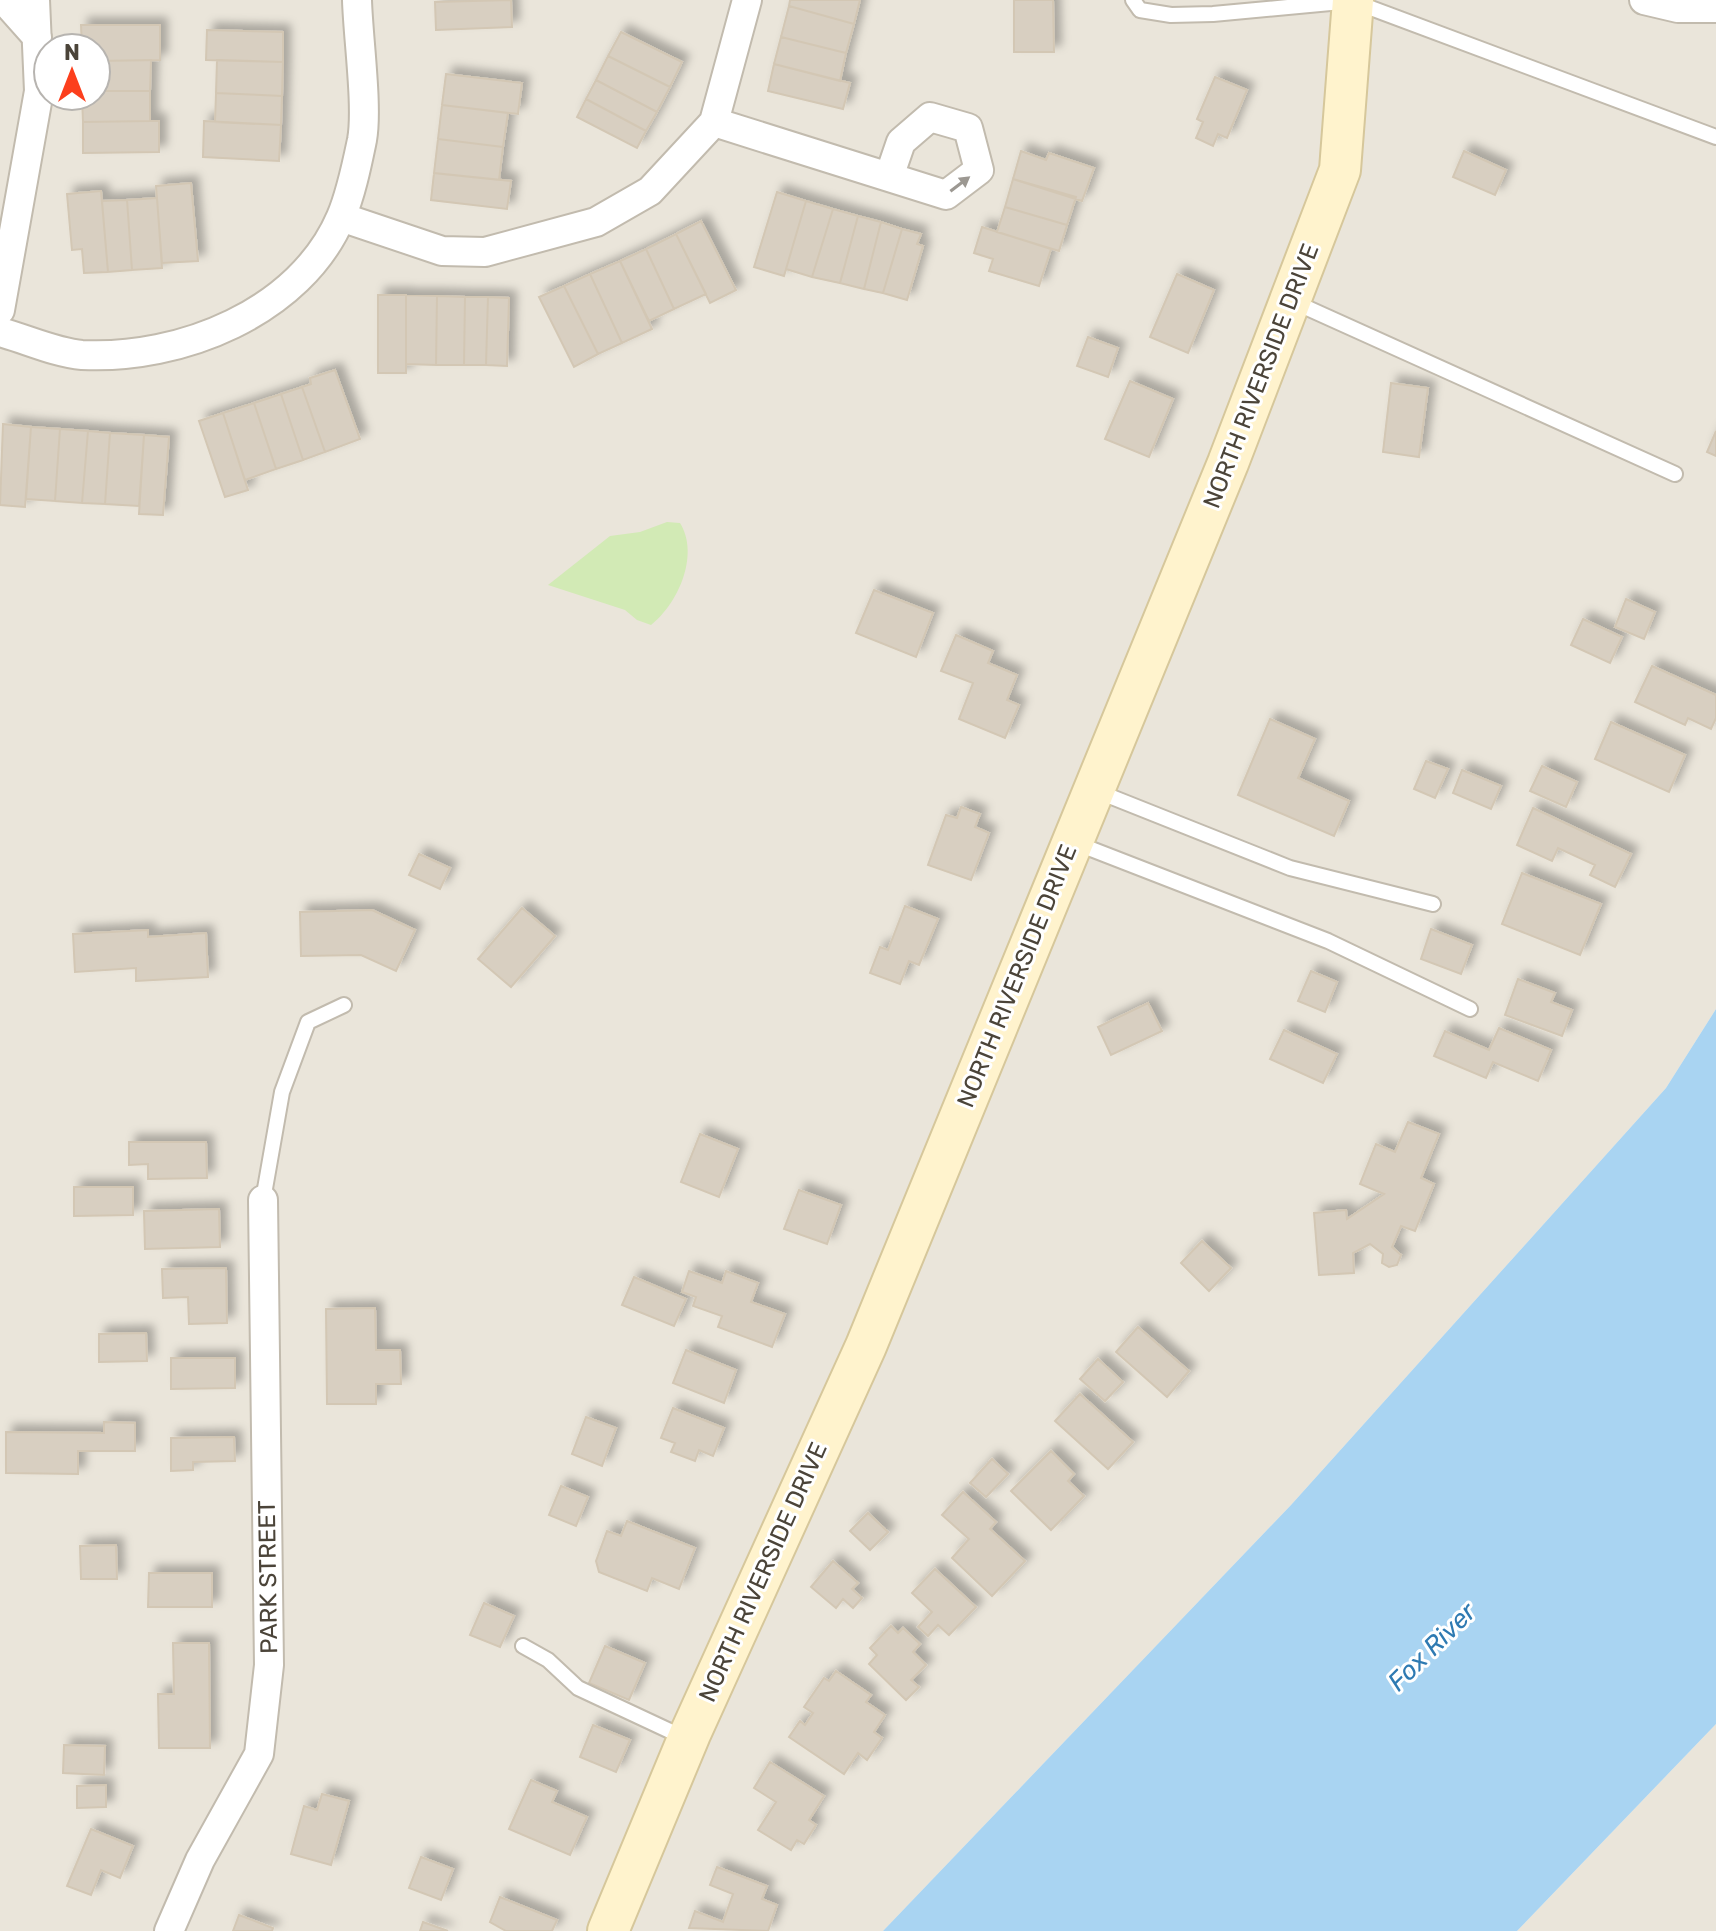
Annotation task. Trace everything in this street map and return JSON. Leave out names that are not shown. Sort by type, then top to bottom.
[{"type":"street","points":[[4,0],[33,32]]},
{"type":"street","points":[[35,0],[37,32]]},
{"type":"street","points":[[0,332],[79,355],[140,354],[196,339],[264,308],[313,262],[341,217],[362,137],[357,0]]},
{"type":"street","points":[[341,217],[442,251],[485,252],[596,222],[650,191],[714,122],[747,0]]},
{"type":"street","name":"NORTH RIVERSIDE DRIVE","points":[[608,1931],[688,1739],[866,1346],[1228,463],[1340,170],[1352,0]]},
{"type":"street","points":[[1644,0],[1678,8],[1716,8]]},
{"type":"street","points":[[0,310],[35,112]]},
{"type":"street","points":[[714,122],[889,177]]},
{"type":"street","name":"PARK STREET","points":[[169,1931],[200,1860],[259,1754],[269,1665],[263,1200]]},
{"type":"lane","points":[[1133,0],[1140,10],[1171,15],[1352,0],[1716,137]]},
{"type":"lane","points":[[1290,301],[1675,474]]},
{"type":"lane","points":[[1094,790],[1290,868],[1433,904]]},
{"type":"lane","points":[[1073,842],[1328,941],[1470,1009]]},
{"type":"lane","points":[[263,1200],[282,1092],[308,1022],[344,1005]]},
{"type":"lane","points":[[523,1646],[548,1660],[578,1688],[688,1739]]},
{"type":"shaded area","points":[[0,0],[1716,0],[1716,1009],[1666,1088],[1291,1505],[883,1931],[0,1931]]},
{"type":"shaded area","points":[[1716,1724],[1716,1931],[1517,1931]]},
{"type":"green space","points":[[667,522],[680,523],[686,536],[687,564],[670,605],[651,625],[637,620],[625,610],[548,585],[610,536],[640,532]]},
{"type":"water","name":"Fox River","points":[[1716,1009],[1716,1724],[1517,1931],[883,1931],[1291,1505],[1666,1088]]},
{"type":"building","points":[[511,0],[512,27],[436,30],[435,2]]},
{"type":"building","points":[[790,0],[860,0],[854,24],[789,6]]},
{"type":"building","points":[[1014,0],[1053,0],[1054,52],[1014,52]]},
{"type":"building","points":[[789,6],[854,24],[846,53],[781,37]]},
{"type":"building","points":[[81,25],[160,25],[160,60],[112,61],[112,32],[81,32]]},
{"type":"building","points":[[207,30],[283,32],[283,62],[206,60]]},
{"type":"building","points":[[621,32],[682,62],[670,87],[608,56]]},
{"type":"building","points":[[781,37],[846,53],[840,81],[774,64]]},
{"type":"building","points":[[608,56],[670,87],[657,112],[596,80]]},
{"type":"building","points":[[151,60],[150,91],[112,91],[112,61]]},
{"type":"building","points":[[217,60],[283,62],[282,96],[216,93]]},
{"type":"building","points":[[774,64],[850,83],[843,109],[768,91]]},
{"type":"building","points":[[446,74],[522,83],[518,114],[442,105]]},
{"type":"building","points":[[1215,77],[1247,90],[1227,138],[1218,134],[1213,146],[1196,138],[1203,122],[1197,119]]},
{"type":"building","points":[[596,80],[657,112],[646,131],[586,99]]},
{"type":"building","points":[[112,91],[150,91],[150,121],[83,122],[83,112],[112,112]]},
{"type":"building","points":[[216,93],[282,96],[281,125],[215,122]]},
{"type":"building","points":[[586,99],[646,131],[637,148],[577,117]]},
{"type":"building","points":[[442,105],[508,113],[503,147],[438,139]]},
{"type":"building","points":[[159,121],[159,152],[83,153],[83,122]]},
{"type":"building","points":[[204,121],[281,125],[279,161],[203,157]]},
{"type":"building","points":[[438,139],[503,147],[499,180],[434,173]]},
{"type":"building","points":[[1021,151],[1046,160],[1049,153],[1094,168],[1082,201],[1013,179]]},
{"type":"building","points":[[1464,151],[1506,170],[1495,195],[1453,177]]},
{"type":"building","points":[[434,173],[511,181],[507,209],[431,200]]},
{"type":"building","points":[[1013,179],[1076,197],[1067,225],[1005,207]]},
{"type":"building","points":[[191,183],[198,261],[162,263],[156,186]]},
{"type":"building","points":[[101,191],[108,272],[84,273],[82,249],[72,250],[67,194]]},
{"type":"building","points":[[777,192],[806,201],[784,276],[754,267]]},
{"type":"building","points":[[157,198],[162,268],[132,270],[127,200]]},
{"type":"building","points":[[127,200],[132,270],[108,272],[102,201]]},
{"type":"building","points":[[806,201],[833,209],[812,277],[786,269]]},
{"type":"building","points":[[1005,207],[1067,225],[1059,251],[997,232]]},
{"type":"building","points":[[833,209],[858,216],[840,283],[812,277]]},
{"type":"building","points":[[858,216],[881,222],[864,289],[840,283]]},
{"type":"building","points":[[701,221],[736,290],[710,303],[676,234]]},
{"type":"building","points":[[881,222],[902,229],[883,293],[864,289]]},
{"type":"building","points":[[982,227],[1051,249],[1039,286],[989,271],[993,259],[974,253]]},
{"type":"building","points":[[902,229],[921,234],[917,244],[923,246],[907,300],[883,293]]},
{"type":"building","points":[[676,234],[706,294],[674,309],[646,249]]},
{"type":"building","points":[[646,249],[674,309],[649,321],[620,261]]},
{"type":"building","points":[[620,261],[652,329],[622,343],[590,274]]},
{"type":"building","points":[[590,274],[622,343],[598,354],[564,286]]},
{"type":"building","points":[[1177,274],[1214,290],[1188,353],[1150,337]]},
{"type":"building","points":[[564,286],[598,354],[574,367],[539,297]]},
{"type":"building","points":[[378,295],[406,295],[406,373],[378,373]]},
{"type":"building","points":[[406,295],[437,296],[436,365],[406,364]]},
{"type":"building","points":[[437,296],[465,297],[464,365],[436,365]]},
{"type":"building","points":[[465,297],[488,297],[486,365],[464,365]]},
{"type":"building","points":[[488,297],[509,298],[507,366],[486,365]]},
{"type":"building","points":[[1088,337],[1118,348],[1108,377],[1077,366]]},
{"type":"building","points":[[335,370],[360,439],[325,452],[302,387],[311,384],[310,378]]},
{"type":"building","points":[[1130,381],[1173,399],[1149,457],[1105,439]]},
{"type":"building","points":[[1391,383],[1428,388],[1419,457],[1383,452]]},
{"type":"building","points":[[302,387],[325,452],[303,460],[281,394]]},
{"type":"building","points":[[281,394],[303,460],[276,469],[254,403]]},
{"type":"building","points":[[254,403],[276,469],[245,480],[223,413]]},
{"type":"building","points":[[223,413],[248,490],[225,497],[199,421]]},
{"type":"building","points":[[3,424],[31,427],[25,507],[0,505]]},
{"type":"building","points":[[31,427],[60,429],[55,501],[26,499]]},
{"type":"building","points":[[60,429],[88,431],[82,503],[55,501]]},
{"type":"building","points":[[88,431],[110,433],[105,504],[82,503]]},
{"type":"building","points":[[1716,431],[1716,456],[1707,452]]},
{"type":"building","points":[[110,433],[144,435],[139,506],[105,504]]},
{"type":"building","points":[[144,435],[169,437],[163,515],[139,514]]},
{"type":"building","points":[[874,590],[933,613],[916,657],[856,633]]},
{"type":"building","points":[[1626,599],[1655,612],[1644,639],[1615,627]]},
{"type":"building","points":[[1583,619],[1622,637],[1610,663],[1571,645]]},
{"type":"building","points":[[956,635],[993,651],[988,663],[1017,675],[1007,700],[1019,705],[1005,738],[959,719],[973,683],[941,671]]},
{"type":"building","points":[[1652,666],[1716,695],[1716,718],[1711,729],[1688,718],[1685,725],[1635,702]]},
{"type":"building","points":[[1270,719],[1315,739],[1298,778],[1349,801],[1334,836],[1238,795]]},
{"type":"building","points":[[1611,722],[1685,755],[1669,792],[1595,759]]},
{"type":"building","points":[[1426,761],[1448,769],[1435,798],[1414,789]]},
{"type":"building","points":[[1542,766],[1577,782],[1566,807],[1530,791]]},
{"type":"building","points":[[1462,770],[1501,786],[1491,809],[1453,793]]},
{"type":"building","points":[[961,807],[980,814],[975,827],[989,833],[971,880],[928,865],[946,815],[957,818]]},
{"type":"building","points":[[1533,808],[1631,854],[1615,887],[1590,875],[1595,865],[1558,848],[1552,861],[1517,845]]},
{"type":"building","points":[[419,854],[450,868],[440,889],[409,875]]},
{"type":"building","points":[[1522,873],[1601,904],[1580,955],[1502,924]]},
{"type":"building","points":[[905,906],[938,919],[919,965],[909,961],[900,984],[870,973],[880,947],[888,950]]},
{"type":"building","points":[[522,908],[555,936],[511,987],[478,959]]},
{"type":"building","points":[[372,910],[415,930],[396,971],[361,955],[301,956],[300,912]]},
{"type":"building","points":[[1431,929],[1472,945],[1461,974],[1421,959]]},
{"type":"building","points":[[148,930],[148,937],[206,933],[208,977],[136,981],[136,968],[75,972],[73,934]]},
{"type":"building","points":[[1311,971],[1337,982],[1325,1012],[1298,1001]]},
{"type":"building","points":[[1518,979],[1555,993],[1551,1002],[1572,1010],[1562,1036],[1505,1015]]},
{"type":"building","points":[[1148,1003],[1162,1031],[1111,1055],[1098,1027]]},
{"type":"building","points":[[1499,1028],[1551,1050],[1538,1081],[1493,1062],[1486,1078],[1434,1056],[1445,1031],[1489,1050]]},
{"type":"building","points":[[1284,1030],[1337,1054],[1323,1083],[1270,1059]]},
{"type":"building","points":[[1408,1122],[1439,1134],[1421,1178],[1434,1184],[1415,1231],[1401,1226],[1392,1247],[1401,1255],[1397,1265],[1389,1267],[1382,1263],[1383,1254],[1370,1244],[1353,1253],[1354,1273],[1319,1275],[1314,1213],[1346,1210],[1347,1219],[1384,1194],[1360,1184],[1376,1144],[1395,1152]]},
{"type":"building","points":[[700,1134],[738,1149],[719,1197],[681,1182]]},
{"type":"building","points":[[129,1142],[206,1142],[207,1178],[148,1179],[148,1164],[129,1165]]},
{"type":"building","points":[[74,1187],[133,1187],[133,1215],[74,1216]]},
{"type":"building","points":[[799,1190],[841,1205],[827,1244],[784,1229]]},
{"type":"building","points":[[219,1209],[220,1247],[145,1249],[144,1211]]},
{"type":"building","points":[[1202,1241],[1231,1268],[1209,1291],[1181,1263]]},
{"type":"building","points":[[226,1268],[227,1323],[189,1324],[188,1297],[163,1298],[162,1269]]},
{"type":"building","points":[[689,1271],[722,1283],[726,1271],[758,1283],[751,1302],[785,1314],[772,1347],[718,1327],[722,1316],[693,1306],[696,1297],[682,1292]]},
{"type":"building","points":[[634,1277],[686,1299],[674,1326],[622,1305]]},
{"type":"building","points":[[375,1308],[376,1350],[400,1350],[401,1384],[376,1384],[376,1404],[327,1404],[326,1309]]},
{"type":"building","points":[[1138,1327],[1189,1371],[1167,1397],[1116,1352]]},
{"type":"building","points":[[146,1333],[147,1361],[99,1362],[99,1334]]},
{"type":"building","points":[[686,1350],[736,1370],[724,1403],[673,1383]]},
{"type":"building","points":[[171,1358],[235,1358],[235,1388],[171,1389]]},
{"type":"building","points":[[1098,1359],[1123,1382],[1105,1401],[1080,1379]]},
{"type":"building","points":[[1080,1394],[1133,1442],[1108,1469],[1055,1421]]},
{"type":"building","points":[[673,1408],[724,1428],[713,1456],[699,1450],[695,1461],[671,1452],[675,1443],[661,1438]]},
{"type":"building","points":[[586,1417],[616,1428],[602,1466],[572,1454]]},
{"type":"building","points":[[104,1422],[135,1423],[135,1451],[78,1451],[78,1474],[6,1473],[6,1432],[104,1433]]},
{"type":"building","points":[[234,1437],[235,1461],[193,1462],[193,1470],[171,1471],[171,1438]]},
{"type":"building","points":[[1051,1451],[1074,1474],[1068,1481],[1084,1496],[1051,1530],[1011,1491]]},
{"type":"building","points":[[992,1459],[1008,1474],[986,1497],[970,1483]]},
{"type":"building","points":[[561,1486],[588,1497],[576,1526],[549,1515]]},
{"type":"building","points":[[963,1492],[996,1522],[990,1529],[1025,1561],[992,1596],[952,1558],[969,1539],[942,1515]]},
{"type":"building","points":[[868,1513],[888,1532],[870,1550],[850,1531]]},
{"type":"building","points":[[627,1521],[695,1548],[679,1589],[652,1578],[647,1591],[599,1572],[596,1561],[607,1531],[621,1536]]},
{"type":"building","points":[[116,1545],[117,1579],[81,1579],[80,1546]]},
{"type":"building","points":[[833,1561],[858,1583],[852,1589],[862,1598],[853,1608],[843,1599],[836,1608],[811,1587]]},
{"type":"building","points":[[935,1569],[976,1607],[949,1635],[938,1625],[928,1636],[918,1627],[932,1612],[912,1593]]},
{"type":"building","points":[[149,1573],[212,1573],[212,1607],[148,1607]]},
{"type":"building","points":[[484,1603],[514,1616],[500,1647],[470,1635]]},
{"type":"building","points":[[891,1626],[898,1633],[903,1628],[920,1644],[913,1652],[926,1665],[911,1680],[919,1687],[906,1700],[869,1664],[877,1655],[870,1648]]},
{"type":"building","points":[[173,1643],[209,1643],[210,1748],[159,1748],[158,1694],[174,1694]]},
{"type":"building","points":[[605,1646],[645,1663],[629,1700],[589,1683]]},
{"type":"building","points":[[836,1671],[871,1695],[866,1702],[885,1715],[874,1732],[882,1738],[867,1760],[858,1753],[844,1774],[789,1737],[800,1721],[805,1725],[813,1713],[804,1707],[824,1678],[829,1681]]},
{"type":"building","points":[[593,1725],[630,1740],[616,1772],[580,1757]]},
{"type":"building","points":[[64,1745],[105,1746],[104,1775],[63,1773]]},
{"type":"building","points":[[770,1762],[824,1796],[809,1820],[816,1825],[804,1844],[797,1840],[791,1850],[758,1830],[776,1802],[754,1788]]},
{"type":"building","points":[[531,1780],[557,1791],[552,1802],[587,1817],[570,1855],[509,1829]]},
{"type":"building","points":[[106,1785],[106,1807],[77,1808],[77,1786]]},
{"type":"building","points":[[322,1794],[349,1801],[331,1865],[291,1854],[304,1806],[317,1810]]},
{"type":"building","points":[[91,1829],[133,1846],[120,1878],[101,1870],[91,1895],[67,1886]]},
{"type":"building","points":[[421,1857],[453,1869],[441,1900],[409,1888]]},
{"type":"building","points":[[717,1867],[767,1886],[762,1899],[777,1905],[768,1931],[689,1928],[695,1911],[723,1922],[733,1894],[710,1885]]},
{"type":"building","points":[[500,1897],[557,1920],[552,1931],[506,1931],[490,1922]]},
{"type":"building","points":[[239,1915],[273,1928],[272,1931],[233,1931]]},
{"type":"building","points":[[423,1922],[448,1931],[420,1931]]}]
